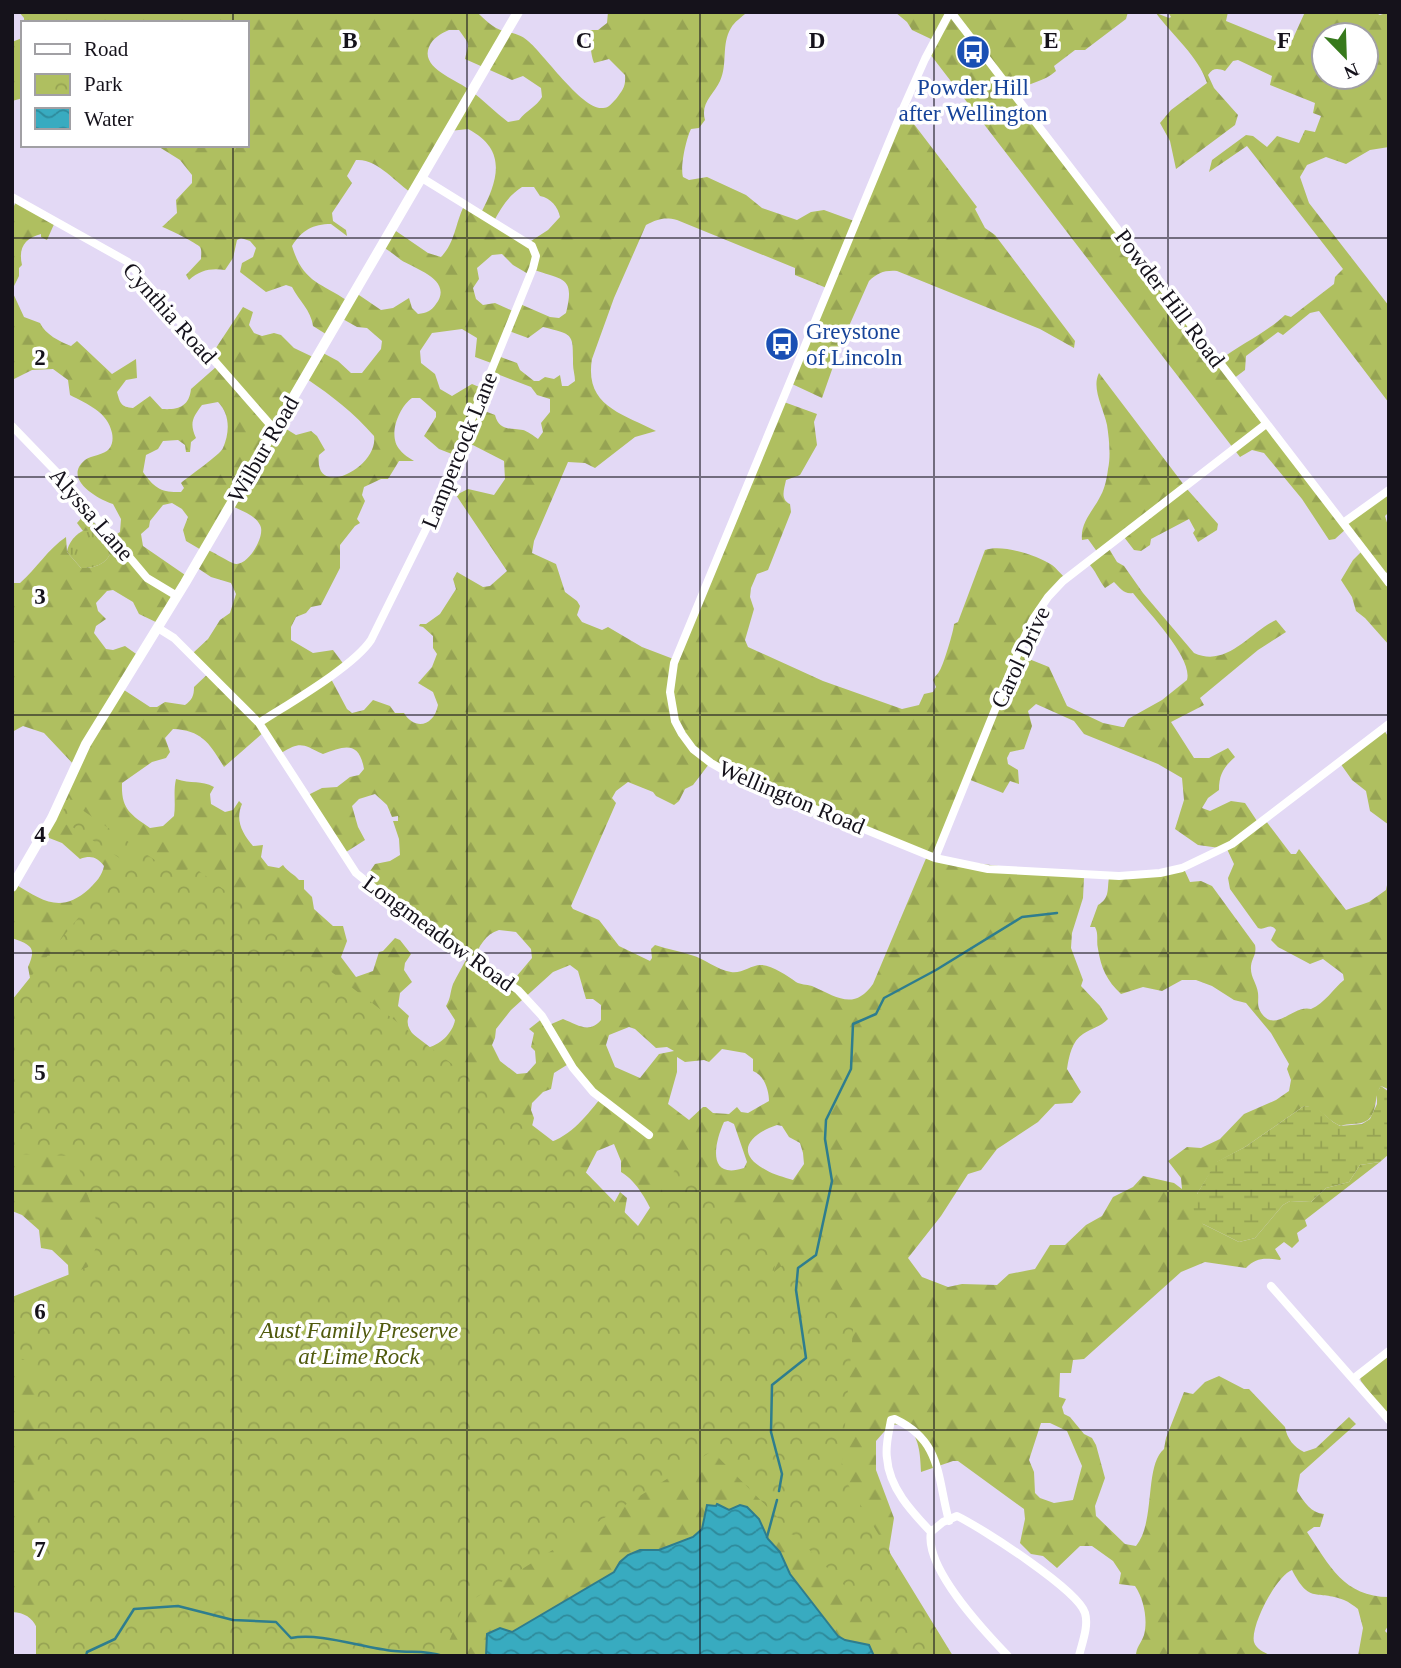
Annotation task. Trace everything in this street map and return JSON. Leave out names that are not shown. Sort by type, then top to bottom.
[{"type":"street","name":"Wilbur Road","points":[[12,887],[52,818],[86,744],[177,596],[518,12]]},
{"type":"street","name":"Powder Hill Road","points":[[951,12],[1389,583]]},
{"type":"street","name":"Wellington Road","points":[[951,12],[925,59],[901,113],[674,663],[670,692],[673,713],[682,734],[701,756],[734,776],[935,858],[988,869],[1087,876],[1133,876],[1182,867],[1232,844],[1389,724]]},
{"type":"street","name":"Lampercock Lane","points":[[259,723],[345,665],[371,640],[430,521],[537,256],[532,246],[422,178]]},
{"type":"street","name":"Cynthia Road","points":[[12,197],[128,262],[274,429]]},
{"type":"street","name":"Carol Drive","points":[[935,858],[1024,638],[1048,597],[1100,551],[1266,424]]},
{"type":"street","name":"Alyssa Lane","points":[[12,426],[68,484],[147,578],[177,596]]},
{"type":"street","points":[[1343,523],[1389,490]]},
{"type":"street","name":"Longmeadow Road","points":[[158,628],[174,639],[259,723],[356,873],[427,930],[518,990],[542,1016],[573,1068],[593,1092],[649,1135]]},
{"type":"street","points":[[1271,1286],[1389,1420]]},
{"type":"street","points":[[1353,1379],[1389,1351]]},
{"type":"street","points":[[949,1521],[934,1455],[919,1436],[895,1419],[891,1420],[887,1460],[895,1487],[931,1532],[929,1547],[943,1575],[974,1621],[1008,1656]]},
{"type":"street","points":[[931,1532],[957,1516],[1043,1572],[1082,1606],[1087,1617],[1079,1656]]},
{"type":"green space","points":[[19,12],[477,12],[496,28],[525,39],[574,91],[595,106],[603,108],[618,96],[624,88],[625,79],[625,75],[609,59],[594,63],[587,36],[590,30],[598,30],[607,23],[608,12],[747,12],[728,34],[724,68],[704,109],[705,120],[699,128],[691,129],[689,134],[683,160],[683,177],[689,180],[707,177],[746,195],[762,208],[797,220],[811,212],[824,210],[857,222],[904,111],[977,207],[975,209],[985,228],[995,235],[1075,341],[1074,348],[1040,329],[897,271],[885,272],[869,281],[841,344],[822,398],[792,384],[829,289],[795,275],[795,268],[677,220],[654,221],[646,225],[614,298],[592,359],[591,375],[594,388],[609,406],[656,431],[635,437],[595,468],[585,463],[568,462],[534,541],[532,553],[556,564],[565,592],[580,606],[577,615],[582,622],[602,630],[608,627],[642,647],[676,660],[784,402],[817,414],[814,422],[817,445],[800,475],[786,480],[784,497],[790,504],[791,512],[768,570],[757,574],[751,588],[750,597],[754,609],[745,640],[748,647],[823,681],[902,709],[919,705],[924,694],[933,692],[936,687],[933,680],[941,667],[954,624],[958,622],[985,550],[1001,548],[1046,561],[1064,577],[1047,599],[1019,655],[1049,667],[1067,706],[1103,723],[1124,727],[1128,719],[1162,700],[1187,680],[1187,671],[1178,649],[1133,593],[1125,592],[1114,582],[1105,588],[1088,563],[1098,553],[1088,539],[1082,540],[1083,527],[1104,489],[1109,458],[1107,425],[1096,385],[1099,373],[1187,489],[1218,524],[1217,530],[1198,542],[1189,519],[1151,539],[1150,545],[1141,551],[1134,550],[1124,537],[1108,547],[1117,562],[1124,566],[1143,593],[1194,653],[1217,656],[1227,653],[1276,620],[1286,632],[1258,650],[1200,698],[1204,705],[1171,722],[1194,758],[1209,758],[1228,748],[1235,757],[1223,771],[1219,790],[1208,798],[1202,808],[1210,811],[1231,801],[1245,803],[1259,824],[1266,821],[1291,854],[1296,854],[1299,849],[1346,910],[1369,902],[1386,890],[1389,875],[1389,1092],[1381,1086],[1369,1119],[1341,1126],[1320,1111],[1304,1106],[1245,1147],[1217,1162],[1197,1194],[1203,1224],[1239,1242],[1255,1238],[1283,1205],[1290,1201],[1311,1202],[1326,1188],[1349,1182],[1360,1165],[1380,1162],[1305,1220],[1307,1226],[1297,1233],[1299,1241],[1292,1248],[1284,1242],[1275,1249],[1280,1260],[1262,1259],[1246,1268],[1205,1262],[1181,1272],[1084,1359],[1073,1360],[1071,1373],[1060,1373],[1059,1397],[1066,1399],[1062,1407],[1064,1414],[1070,1417],[1084,1434],[1092,1438],[1096,1445],[1105,1478],[1095,1506],[1096,1516],[1125,1544],[1136,1546],[1146,1523],[1154,1468],[1164,1449],[1184,1392],[1193,1394],[1205,1382],[1219,1376],[1249,1389],[1285,1427],[1287,1435],[1297,1448],[1304,1452],[1316,1448],[1349,1417],[1356,1424],[1300,1474],[1297,1491],[1312,1509],[1324,1514],[1320,1527],[1314,1527],[1307,1532],[1339,1577],[1360,1591],[1373,1596],[1389,1597],[1389,1624],[1385,1631],[1389,1635],[1389,1656],[1358,1656],[1363,1628],[1358,1609],[1344,1600],[1309,1592],[1292,1570],[1272,1591],[1256,1625],[1254,1642],[1271,1656],[1136,1656],[1145,1629],[1143,1603],[1135,1586],[1119,1584],[1121,1573],[1113,1561],[1092,1546],[1080,1546],[1057,1568],[1043,1556],[1031,1554],[1020,1543],[1025,1519],[1024,1509],[958,1461],[921,1472],[916,1440],[905,1424],[890,1425],[876,1441],[876,1470],[894,1518],[889,1549],[892,1560],[946,1656],[874,1656],[869,1645],[838,1636],[790,1574],[759,1519],[747,1507],[740,1505],[729,1510],[707,1506],[702,1529],[693,1537],[659,1550],[640,1550],[620,1562],[614,1572],[512,1632],[500,1628],[488,1633],[486,1656],[44,1656],[36,1626],[27,1616],[12,1612],[12,1327],[69,1281],[68,1265],[52,1250],[41,1248],[39,1230],[22,1215],[12,1211],[12,997],[26,1000],[36,984],[30,978],[28,967],[31,948],[12,938],[12,888],[15,884],[43,900],[61,903],[70,901],[92,886],[104,866],[94,858],[80,859],[62,843],[44,836],[76,767],[44,733],[23,726],[12,732],[12,583],[20,583],[66,537],[67,552],[81,568],[100,564],[110,555],[111,550],[93,530],[83,531],[77,523],[84,515],[107,533],[117,534],[120,532],[121,519],[113,504],[91,493],[80,481],[78,474],[79,467],[85,460],[104,453],[110,447],[112,435],[106,419],[70,395],[68,380],[53,369],[32,370],[12,380],[12,291],[24,317],[40,323],[49,334],[71,346],[77,341],[112,374],[136,359],[137,378],[126,380],[117,392],[122,404],[133,408],[150,396],[162,409],[178,408],[185,404],[191,389],[216,367],[210,357],[243,307],[253,312],[249,325],[254,333],[262,336],[274,333],[281,335],[294,348],[315,358],[323,353],[338,361],[351,373],[362,373],[381,349],[382,341],[367,328],[357,327],[341,318],[329,336],[313,326],[307,310],[292,287],[286,285],[266,292],[240,272],[242,263],[253,257],[256,248],[250,241],[241,238],[237,240],[233,258],[225,270],[206,270],[189,280],[186,275],[201,259],[200,247],[162,227],[177,213],[176,200],[192,183],[192,175],[180,160],[159,147],[248,147],[248,21],[24,21]],"holes":[[[449,30],[459,30],[466,39],[468,44],[465,59],[512,80],[523,76],[541,88],[542,97],[519,120],[508,122],[470,90],[441,73],[430,61],[429,47]],[[468,129],[489,146],[496,166],[492,189],[481,213],[464,206],[452,239],[441,257],[428,253],[393,229],[383,247],[437,282],[440,296],[430,310],[418,314],[412,308],[409,298],[393,308],[381,310],[356,293],[348,301],[313,280],[301,267],[292,246],[304,232],[319,225],[331,224],[347,236],[346,230],[333,221],[332,213],[352,183],[347,176],[356,160],[364,160],[379,167],[413,194],[450,131]],[[534,187],[540,196],[553,204],[560,217],[548,230],[528,243],[494,221],[517,190]],[[502,254],[513,265],[530,275],[534,270],[565,282],[569,292],[566,313],[559,318],[520,304],[515,312],[495,303],[483,305],[476,299],[473,288],[479,279],[477,268],[492,255]],[[543,327],[561,332],[572,341],[575,381],[568,386],[562,386],[560,375],[554,379],[545,377],[534,381],[520,370],[517,363],[498,356],[509,331],[528,338]],[[462,329],[477,338],[475,357],[494,364],[492,372],[531,387],[537,395],[550,399],[550,412],[541,423],[543,432],[538,439],[525,431],[502,426],[495,415],[477,408],[484,389],[472,384],[452,396],[440,389],[435,374],[421,363],[420,351],[432,333]],[[307,379],[342,405],[374,436],[373,448],[367,459],[357,468],[335,477],[326,476],[320,469],[319,455],[325,450],[317,436],[311,431],[296,435],[278,424]],[[412,398],[420,398],[436,412],[436,417],[424,436],[439,449],[457,456],[465,441],[504,461],[505,479],[494,495],[468,489],[456,495],[507,571],[490,586],[483,587],[457,572],[453,579],[456,589],[440,614],[426,624],[420,624],[419,626],[433,636],[433,648],[437,654],[432,667],[418,683],[433,692],[438,705],[433,718],[424,724],[413,722],[404,713],[395,713],[390,706],[373,700],[364,710],[352,713],[347,709],[330,677],[345,666],[333,650],[313,653],[291,640],[291,627],[296,617],[306,613],[311,607],[321,605],[340,568],[340,545],[360,523],[357,519],[365,501],[362,495],[364,487],[381,479],[388,479],[399,461],[414,461],[396,444],[396,422]],[[218,402],[225,412],[228,424],[223,448],[181,483],[184,488],[181,492],[169,492],[159,488],[143,472],[146,455],[158,449],[163,441],[178,440],[185,445],[186,452],[190,452],[191,442],[196,438],[192,424],[202,405]],[[172,503],[182,509],[188,517],[183,530],[186,541],[203,551],[196,567],[211,577],[231,583],[236,594],[230,613],[220,620],[208,639],[193,653],[211,671],[194,687],[192,698],[185,705],[165,702],[157,707],[150,707],[121,688],[139,656],[125,646],[106,649],[94,633],[96,626],[106,619],[98,611],[96,603],[107,591],[113,590],[133,602],[139,614],[160,624],[188,577],[143,546],[141,534],[149,527],[150,521],[163,505]],[[232,506],[248,514],[260,525],[261,535],[255,549],[241,563],[230,562],[206,549]],[[1036,704],[1074,721],[1084,734],[1158,764],[1182,778],[1184,800],[1175,829],[1198,845],[1227,849],[1234,864],[1228,878],[1230,889],[1258,928],[1274,928],[1276,930],[1271,940],[1278,947],[1310,964],[1323,959],[1343,974],[1344,980],[1325,1000],[1311,1009],[1298,1010],[1273,1021],[1267,1019],[1259,1008],[1252,973],[1255,945],[1212,886],[1201,881],[1190,882],[1184,869],[1109,877],[1106,896],[1098,905],[1090,927],[1095,927],[1101,962],[1112,984],[1121,994],[1143,987],[1162,991],[1182,980],[1196,980],[1212,986],[1234,1000],[1246,1003],[1271,1033],[1289,1064],[1289,1091],[1244,1114],[1220,1139],[1201,1148],[1187,1147],[1168,1161],[1181,1178],[1182,1189],[1174,1183],[1143,1176],[1133,1187],[1113,1197],[1102,1216],[1086,1225],[1065,1245],[1050,1245],[1035,1269],[1009,1274],[997,1285],[962,1284],[948,1287],[922,1277],[908,1258],[941,1216],[968,1174],[981,1170],[997,1149],[1038,1122],[1055,1104],[1072,1103],[1081,1092],[1067,1069],[1072,1049],[1079,1037],[1108,1019],[1081,986],[1083,980],[1071,948],[1072,933],[1083,898],[1084,877],[936,858],[968,779],[1003,793],[1010,781],[1019,784],[1018,770],[1008,764],[1007,758],[1010,752],[1024,749],[1032,726],[1028,711]],[[173,729],[198,735],[224,767],[264,732],[281,753],[298,745],[323,754],[344,748],[354,749],[358,753],[364,769],[359,775],[350,777],[337,787],[322,788],[308,795],[343,854],[365,840],[352,806],[359,799],[375,794],[387,805],[392,817],[398,816],[398,821],[393,821],[399,839],[400,855],[390,861],[375,864],[366,877],[467,958],[453,984],[446,1006],[455,1020],[445,1038],[426,1048],[410,1029],[409,1016],[398,1006],[400,993],[412,982],[404,970],[411,954],[400,940],[395,938],[379,952],[373,971],[356,977],[341,957],[347,941],[343,926],[333,926],[314,909],[312,897],[304,889],[304,880],[299,880],[283,865],[279,868],[268,866],[261,857],[263,845],[253,846],[243,831],[239,815],[242,804],[239,801],[233,810],[225,812],[211,804],[210,794],[214,787],[176,779],[174,816],[163,826],[150,828],[128,810],[123,799],[122,783],[152,762],[166,758],[170,752],[165,738]],[[709,764],[927,856],[873,984],[866,992],[859,997],[845,999],[798,983],[766,966],[758,965],[731,972],[696,957],[655,945],[651,949],[650,961],[619,946],[599,920],[573,909],[571,906],[616,803],[612,798],[616,791],[628,782],[653,792],[674,805],[685,789],[693,785]],[[494,932],[516,932],[531,949],[532,958],[511,983],[473,960],[480,946]],[[570,965],[578,971],[586,999],[593,999],[601,1005],[601,1020],[592,1027],[583,1027],[563,1019],[549,1025],[543,1018],[529,1029],[534,1033],[531,1047],[535,1051],[536,1063],[527,1073],[517,1074],[500,1061],[492,1045],[496,1029],[511,1010],[553,972]],[[629,1027],[635,1029],[656,1048],[667,1047],[674,1051],[659,1054],[640,1078],[615,1067],[606,1045],[609,1035]],[[722,1049],[745,1053],[753,1059],[753,1071],[765,1083],[769,1101],[748,1113],[741,1112],[737,1107],[729,1114],[713,1113],[703,1107],[689,1120],[668,1104],[677,1072],[677,1057],[685,1062],[709,1062]],[[570,1063],[600,1099],[568,1133],[543,1144],[531,1130],[534,1118],[532,1103],[543,1092],[551,1089],[554,1073]],[[724,1122],[734,1124],[747,1162],[744,1168],[732,1170],[719,1165],[716,1158]],[[777,1125],[782,1126],[789,1137],[800,1143],[804,1164],[793,1180],[772,1173],[756,1164],[750,1157],[749,1144],[759,1133]],[[614,1144],[621,1161],[621,1172],[637,1187],[656,1219],[598,1250],[624,1216],[627,1198],[620,1192],[607,1216],[581,1182],[597,1151]],[[1041,1423],[1050,1423],[1067,1431],[1082,1466],[1073,1500],[1054,1503],[1035,1493],[1034,1472],[1029,1460]]]},
{"type":"green space","points":[[895,12],[1128,12],[1126,19],[1085,50],[1075,50],[1054,66],[1056,71],[1051,75],[1014,92],[1219,361],[1285,315],[1291,317],[1334,284],[1335,277],[1343,269],[1247,146],[1209,172],[1212,160],[1246,135],[1253,136],[1267,147],[1277,136],[1299,143],[1305,130],[1315,132],[1321,116],[1313,113],[1315,103],[1270,85],[1272,76],[1238,60],[1233,61],[1225,71],[1215,69],[1208,75],[1214,88],[1238,115],[1235,125],[1176,169],[1170,141],[1160,123],[1171,110],[1207,83],[1192,55],[1156,13],[1169,18],[1171,17],[1168,12],[1228,12],[1226,21],[1287,46],[1290,45],[1305,12],[1374,12],[1380,15],[1389,12],[1389,147],[1370,150],[1346,164],[1326,157],[1307,165],[1300,177],[1309,203],[1389,306],[1389,403],[1319,311],[1310,313],[1283,335],[1278,332],[1246,356],[1245,370],[1233,379],[1342,522],[1389,489],[1389,512],[1385,516],[1389,529],[1389,571],[1383,575],[1389,583],[1389,645],[1356,611],[1352,597],[1341,580],[1353,560],[1363,550],[1346,529],[1335,539],[1329,540],[1302,499],[1264,453],[1252,450],[1240,457],[930,54],[931,39],[912,30]]},
{"type":"green space","points":[[21,38],[21,99],[12,101],[12,42]]},
{"type":"green space","points":[[16,202],[55,222],[47,240],[41,237],[41,234],[24,245],[22,265],[12,290],[12,210]]},
{"type":"green space","points":[[85,530],[93,530],[111,550],[110,555],[100,564],[81,568],[67,552],[73,539]]},
{"type":"green space","points":[[1384,730],[1389,738],[1389,825],[1370,811],[1366,791],[1352,780],[1340,763]]},
{"type":"green space","name":"Aust Family Preserve at Lime Rock","points":[[69,797],[72,803],[181,878],[191,865],[219,886],[562,1148],[638,1226],[680,1162],[777,1249],[774,1272],[790,1259],[854,1318],[841,1473],[953,1656],[914,1656],[712,1451],[464,1605],[443,1656],[36,1656],[36,1366],[17,1356],[12,1337],[12,1297],[88,1267],[101,1235],[75,1156],[12,1154],[12,1000],[124,861],[71,826],[62,823],[57,825]]},
{"type":"green space","points":[[1381,1086],[1389,1092],[1389,1154],[1380,1162],[1360,1165],[1349,1182],[1326,1188],[1311,1202],[1290,1201],[1283,1205],[1255,1238],[1239,1242],[1203,1224],[1194,1211],[1193,1202],[1216,1162],[1245,1147],[1304,1106],[1316,1107],[1340,1126],[1362,1124],[1370,1119]]},
{"type":"green space","points":[[1389,1349],[1389,1418],[1359,1375]]},
{"type":"water","points":[[717,1504],[729,1510],[740,1505],[747,1507],[759,1519],[790,1574],[838,1636],[869,1645],[874,1656],[486,1656],[487,1634],[500,1628],[512,1632],[614,1572],[628,1555],[640,1550],[659,1550],[693,1537],[702,1529],[707,1505]]},
{"type":"waterway","points":[[779,1491],[782,1474],[771,1432],[772,1385],[806,1358],[796,1290],[798,1268],[816,1255],[832,1181],[825,1139],[826,1120],[851,1069],[853,1024],[876,1014],[884,998],[936,970],[1022,917],[1057,913]]},
{"type":"waterway","points":[[767,1537],[777,1500]]},
{"type":"waterway","points":[[86,1656],[87,1652],[115,1639],[134,1609],[178,1606],[233,1620],[276,1622],[291,1638],[315,1637],[401,1652],[424,1652],[443,1656]]},
{"type":"place","name":"Powder Hill after Wellington","points":[[973,52]]},
{"type":"place","name":"Greystone of Lincoln","points":[[782,344]]}]
